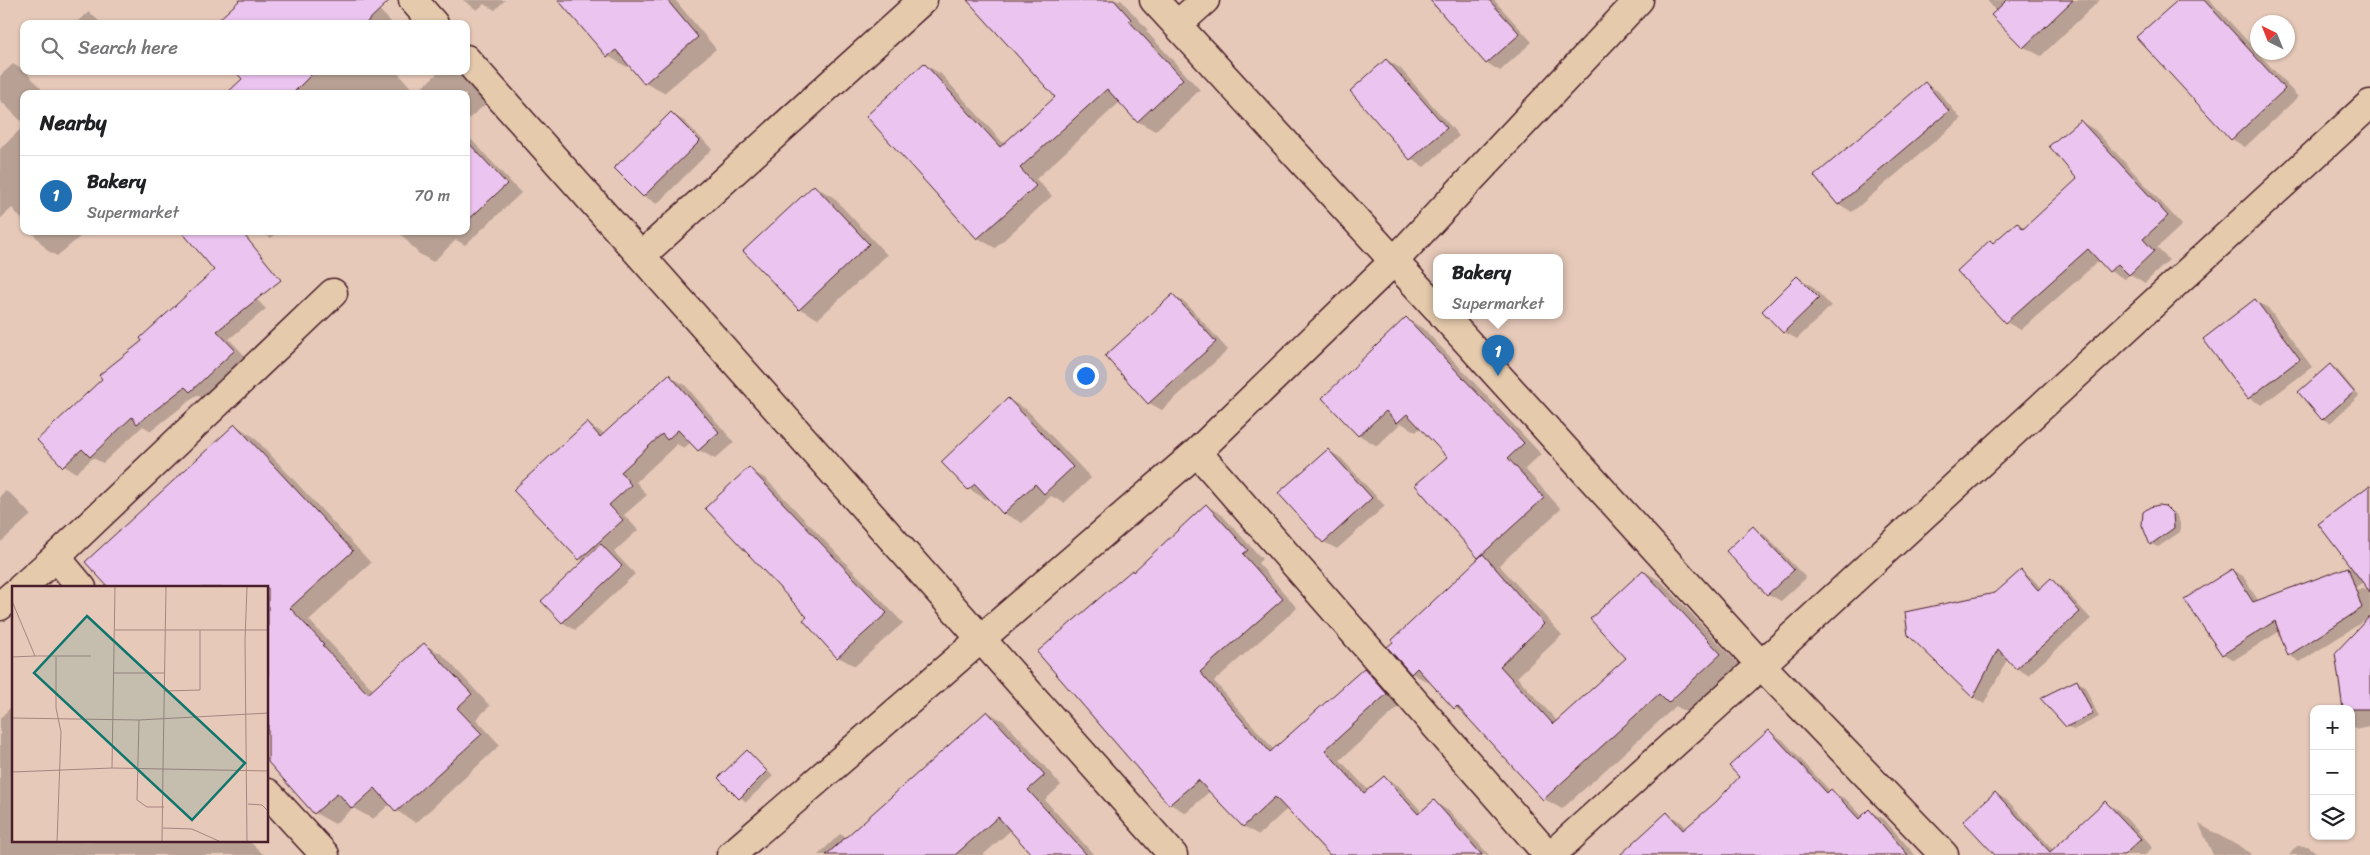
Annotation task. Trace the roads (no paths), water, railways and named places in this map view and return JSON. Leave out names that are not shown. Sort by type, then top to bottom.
[{"type":"street","points":[[413,0],[430,20]]},
{"type":"street","points":[[642,255],[923,0]]},
{"type":"street","points":[[1154,0],[1433,304]]},
{"type":"street","points":[[1177,25],[1205,0]]},
{"type":"street","points":[[731,855],[1197,452],[1394,261],[1639,0]]},
{"type":"street","points":[[470,63],[642,255],[979,639],[1173,855]]},
{"type":"street","points":[[1197,452],[1550,855],[1761,665],[2370,104]]},
{"type":"street","points":[[23,586],[334,293]]},
{"type":"street","points":[[1447,319],[1761,665],[1944,855]]},
{"type":"street","points":[[56,557],[80,586]]},
{"type":"street","points":[[0,606],[12,596]]},
{"type":"street","points":[[269,794],[325,855]]},
{"type":"place","name":"Bakery","points":[[1498,376]]}]
